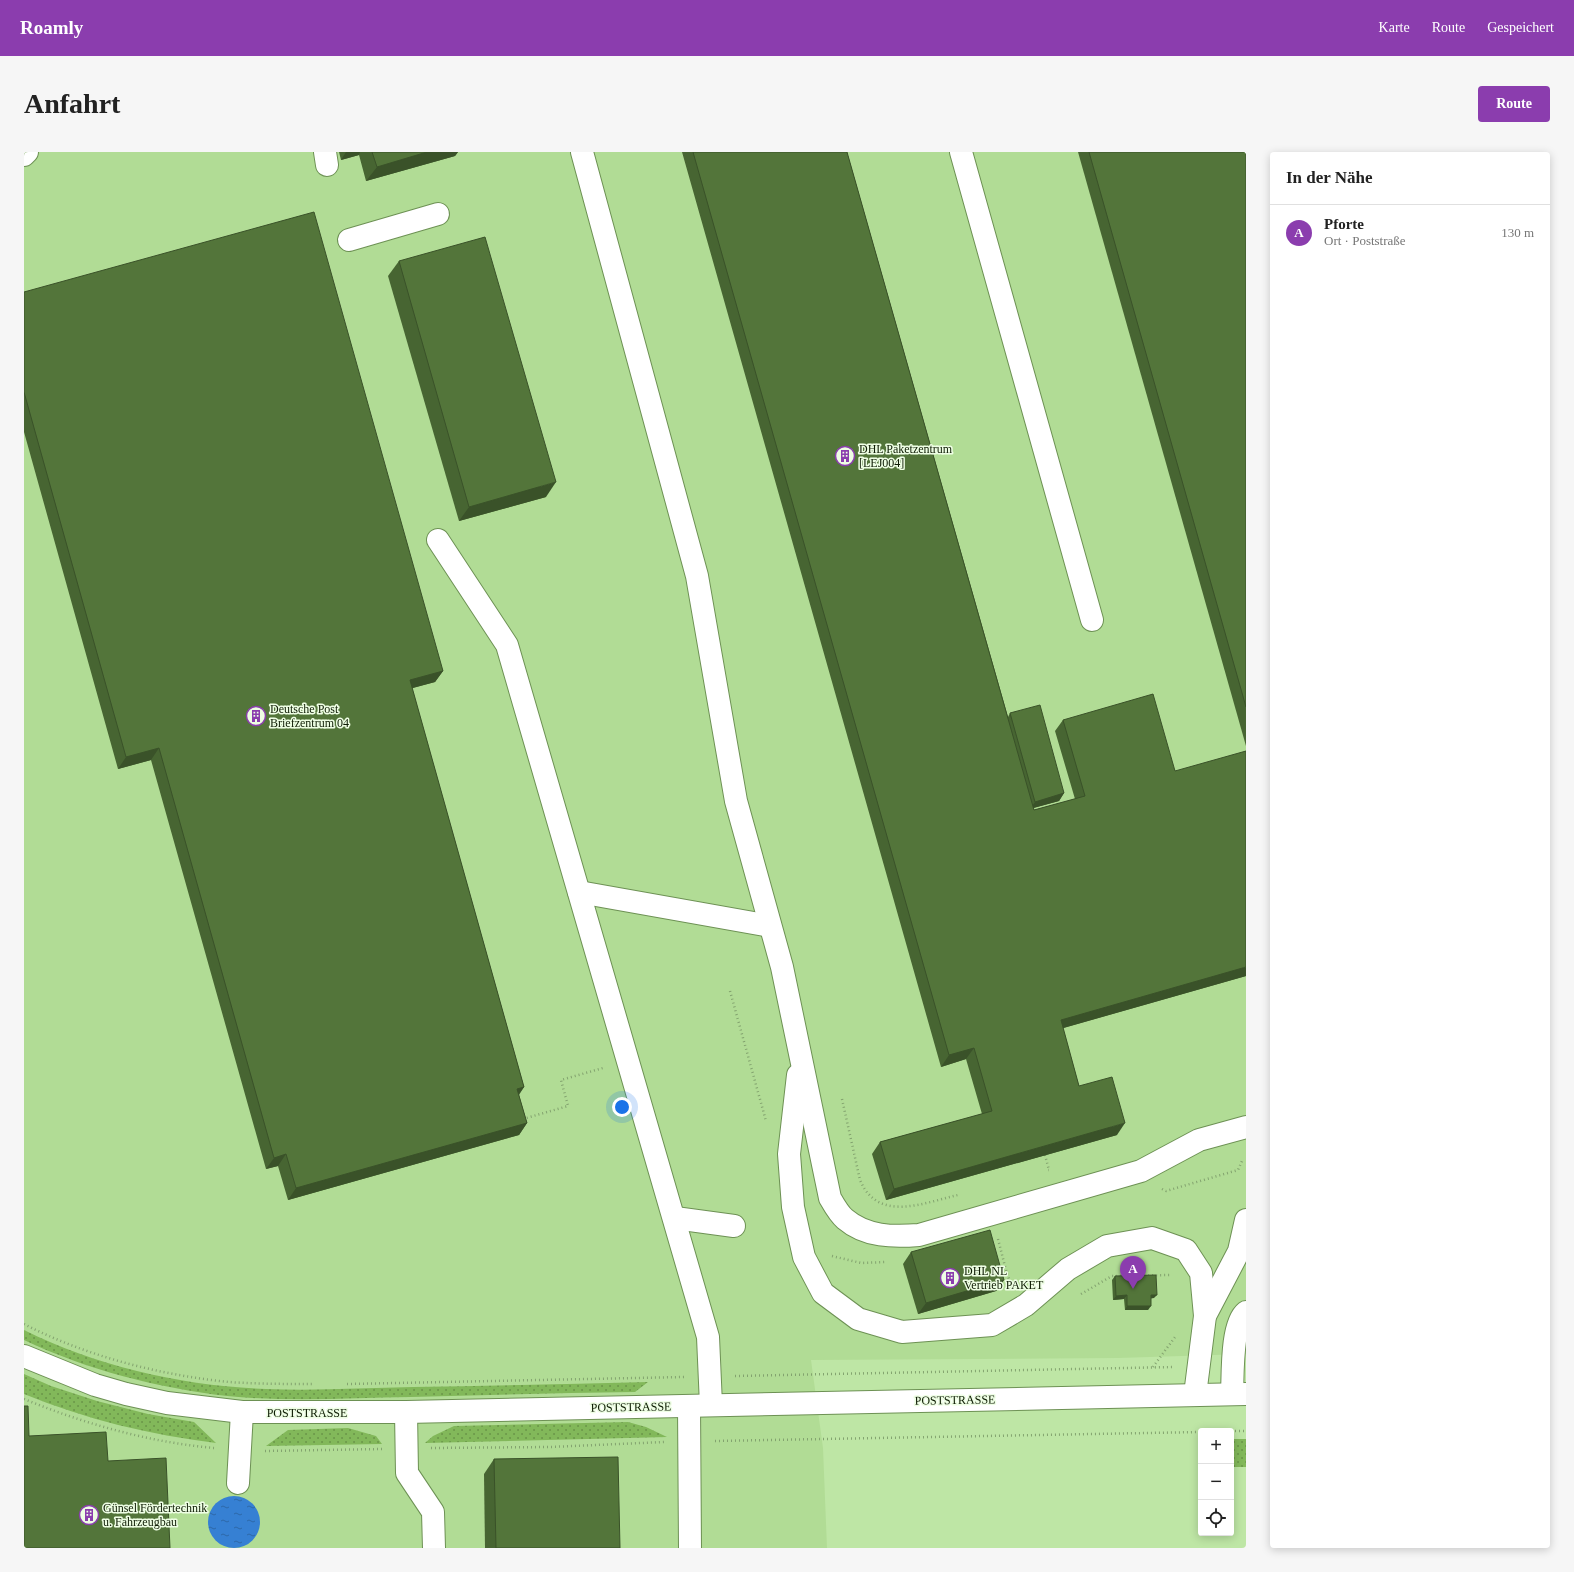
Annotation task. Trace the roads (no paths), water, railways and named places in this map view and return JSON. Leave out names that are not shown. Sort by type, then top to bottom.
[{"type":"street","points":[[24,155],[27,152]]},
{"type":"street","points":[[582,152],[697,576],[736,802],[782,967],[830,1198],[844,1218],[865,1231],[892,1237],[919,1235],[1141,1171],[1198,1140],[1246,1127]]},
{"type":"street","points":[[962,152],[1092,620]]},
{"type":"street","points":[[349,240],[438,214]]},
{"type":"street","points":[[438,540],[507,645],[675,1218],[708,1337],[712,1405]]},
{"type":"street","points":[[579,892],[770,926]]},
{"type":"street","points":[[800,1056],[789,1154],[793,1207],[804,1257],[823,1293],[858,1319],[902,1332],[992,1325],[1026,1305],[1068,1269],[1093,1252],[1107,1246],[1152,1238],[1186,1250],[1200,1273],[1205,1316],[1194,1395]]},
{"type":"street","points":[[675,1218],[734,1226]]},
{"type":"street","points":[[1205,1316],[1239,1251],[1246,1220]]},
{"type":"street","points":[[1239,1394],[1236,1334],[1242,1315],[1246,1312]]},
{"type":"street","name":"POSTSTRASSE","points":[[24,1356],[95,1385],[126,1394],[167,1403],[242,1412],[406,1412],[1239,1394]]},
{"type":"street","points":[[689,1406],[690,1548]]},
{"type":"street","points":[[238,1483],[242,1412]]},
{"type":"street","points":[[406,1412],[406,1473],[433,1512],[434,1548]]},
{"type":"water","points":[[229,1496],[239,1496],[253,1503],[260,1517],[260,1527],[253,1541],[239,1548],[229,1548],[219,1544],[212,1537],[208,1527],[208,1517],[212,1507],[219,1500]]},
{"type":"place","name":"DHL Paketzentrum [LEJ004]","points":[[845,456]]},
{"type":"place","name":"Deutsche Post Briefzentrum 04","points":[[256,716]]},
{"type":"place","name":"DHL NL Vertrieb PAKET","points":[[950,1278]]},
{"type":"place","name":"Pforte","points":[[1133,1289]]},
{"type":"place","name":"Günsel Fördertechnik u. Fahrzeugbau","points":[[89,1515]]}]
